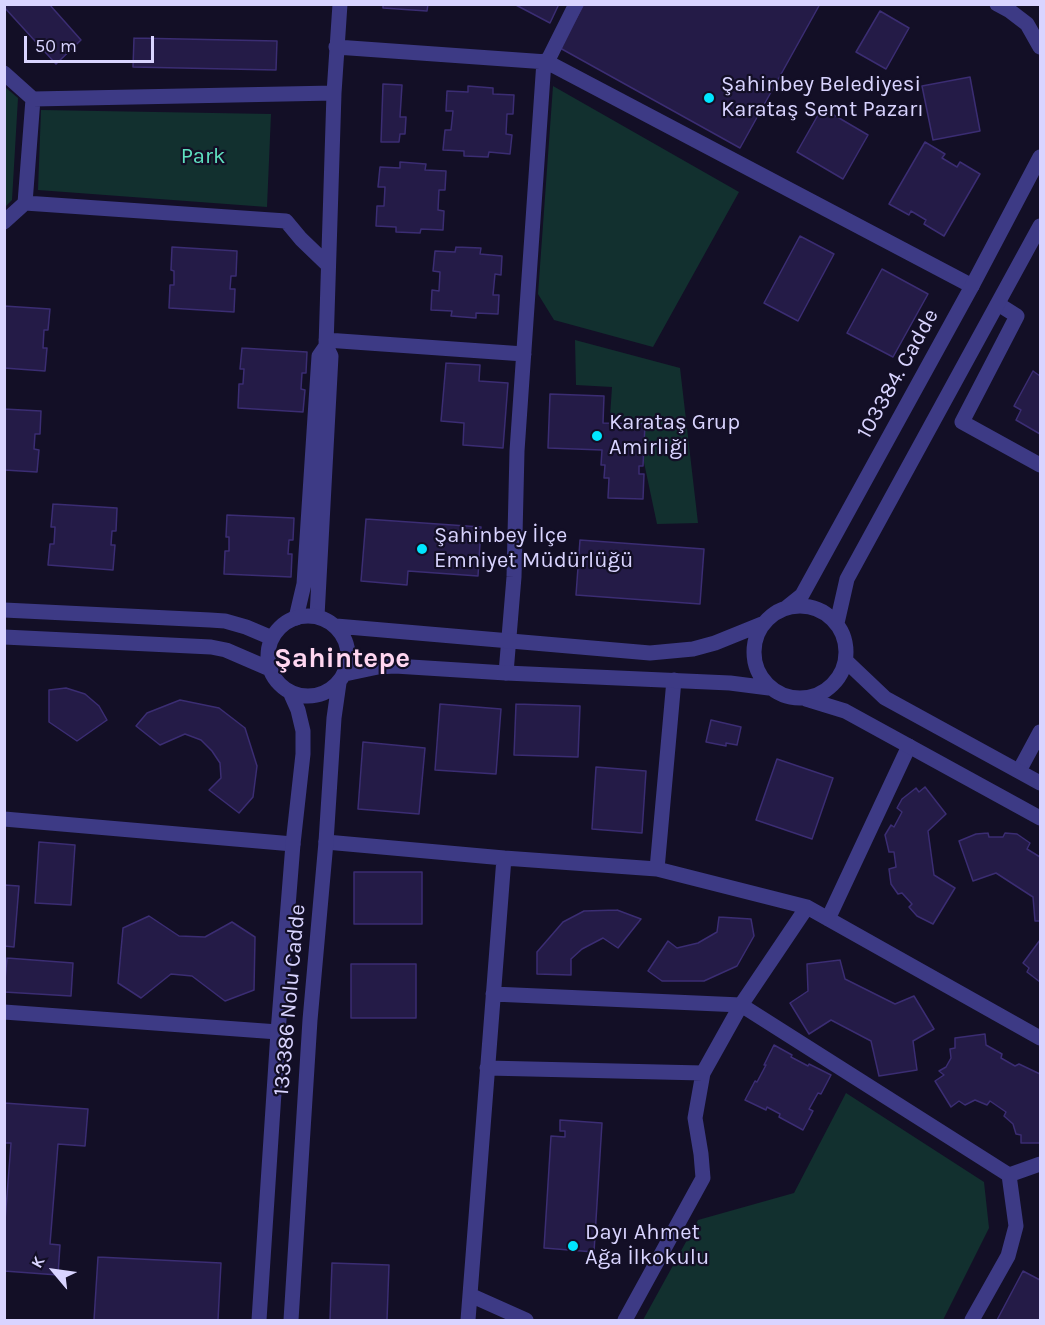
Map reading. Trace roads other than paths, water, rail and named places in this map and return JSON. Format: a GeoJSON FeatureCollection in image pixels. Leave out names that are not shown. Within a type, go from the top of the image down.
{"type":"FeatureCollection","features":[{"type":"Feature","properties":{"kind":"street"},"geometry":{"type":"LineString","coordinates":[[317,616],[331,356],[326,343],[339,4]]}},
{"type":"Feature","properties":{"kind":"street"},"geometry":{"type":"LineString","coordinates":[[506,673],[514,577],[517,451],[546,61],[576,4]]}},
{"type":"Feature","properties":{"kind":"street"},"geometry":{"type":"LineString","coordinates":[[997,4],[1027,24],[1041,48]]}},
{"type":"Feature","properties":{"kind":"street"},"geometry":{"type":"LineString","coordinates":[[336,47],[546,61],[972,286]]}},
{"type":"Feature","properties":{"kind":"street"},"geometry":{"type":"LineString","coordinates":[[4,73],[33,99],[334,93]]}},
{"type":"Feature","properties":{"kind":"street"},"geometry":{"type":"LineString","coordinates":[[4,222],[25,203],[33,99]]}},
{"type":"Feature","properties":{"kind":"street","name":"103384. Cadde"},"geometry":{"type":"LineString","coordinates":[[787,607],[802,595],[1041,157]]}},
{"type":"Feature","properties":{"kind":"street"},"geometry":{"type":"LineString","coordinates":[[25,203],[286,221],[328,265]]}},
{"type":"Feature","properties":{"kind":"street"},"geometry":{"type":"LineString","coordinates":[[837,623],[847,579],[1041,226]]}},
{"type":"Feature","properties":{"kind":"street"},"geometry":{"type":"LineString","coordinates":[[998,304],[1017,316],[962,422],[1041,465]]}},
{"type":"Feature","properties":{"kind":"street"},"geometry":{"type":"LineString","coordinates":[[326,343],[524,354]]}},
{"type":"Feature","properties":{"kind":"street"},"geometry":{"type":"LineString","coordinates":[[296,618],[304,584],[319,356],[326,343]]}},
{"type":"Feature","properties":{"kind":"street"},"geometry":{"type":"LineString","coordinates":[[769,688],[758,674],[753,657],[754,640],[762,624],[773,613],[787,607],[805,605],[823,611],[837,623],[845,641],[846,660],[838,679],[824,692],[806,699]]}},
{"type":"Feature","properties":{"kind":"street"},"geometry":{"type":"LineString","coordinates":[[4,610],[225,621],[272,638]]}},
{"type":"Feature","properties":{"kind":"street"},"geometry":{"type":"LineString","coordinates":[[306,616],[317,616],[336,626],[342,634],[347,643],[348,664],[342,678],[331,690],[311,697],[300,696],[282,687],[275,678],[268,659],[269,648],[272,638],[286,622],[306,616]]}},
{"type":"Feature","properties":{"kind":"street"},"geometry":{"type":"LineString","coordinates":[[336,626],[650,653],[672,652],[715,643],[762,624]]}},
{"type":"Feature","properties":{"kind":"street"},"geometry":{"type":"LineString","coordinates":[[4,637],[211,647],[226,650],[270,669]]}},
{"type":"Feature","properties":{"kind":"street"},"geometry":{"type":"LineString","coordinates":[[846,660],[885,698],[1041,783]]}},
{"type":"Feature","properties":{"kind":"street"},"geometry":{"type":"LineString","coordinates":[[342,678],[378,667],[395,666],[730,683],[769,688],[786,697],[806,699],[845,711],[1041,818]]}},
{"type":"Feature","properties":{"kind":"street","name":"133386 Nolu Cadde"},"geometry":{"type":"LineString","coordinates":[[291,1320],[310,1020],[326,842],[334,718],[342,678]]}},
{"type":"Feature","properties":{"kind":"street"},"geometry":{"type":"LineString","coordinates":[[657,868],[674,680]]}},
{"type":"Feature","properties":{"kind":"street","name":"133386 Nolu Cadde"},"geometry":{"type":"LineString","coordinates":[[259,1320],[278,1032],[293,844],[303,754],[303,731],[298,710],[290,692]]}},
{"type":"Feature","properties":{"kind":"street"},"geometry":{"type":"LineString","coordinates":[[1019,771],[1041,732]]}},
{"type":"Feature","properties":{"kind":"street"},"geometry":{"type":"LineString","coordinates":[[828,919],[909,746]]}},
{"type":"Feature","properties":{"kind":"street"},"geometry":{"type":"LineString","coordinates":[[4,819],[293,844]]}},
{"type":"Feature","properties":{"kind":"street"},"geometry":{"type":"LineString","coordinates":[[326,842],[504,858],[657,868],[807,907],[1041,1038]]}},
{"type":"Feature","properties":{"kind":"street"},"geometry":{"type":"LineString","coordinates":[[468,1320],[504,858]]}},
{"type":"Feature","properties":{"kind":"street"},"geometry":{"type":"LineString","coordinates":[[625,1320],[703,1178],[695,1118],[704,1073],[741,1005],[807,907]]}},
{"type":"Feature","properties":{"kind":"street"},"geometry":{"type":"LineString","coordinates":[[493,994],[741,1005],[1009,1175],[1016,1226],[1008,1256],[972,1320]]}},
{"type":"Feature","properties":{"kind":"street"},"geometry":{"type":"LineString","coordinates":[[4,1012],[278,1032]]}},
{"type":"Feature","properties":{"kind":"street"},"geometry":{"type":"LineString","coordinates":[[488,1068],[704,1073]]}},
{"type":"Feature","properties":{"kind":"street"},"geometry":{"type":"LineString","coordinates":[[1009,1175],[1041,1164]]}},
{"type":"Feature","properties":{"kind":"street"},"geometry":{"type":"LineString","coordinates":[[470,1295],[526,1320]]}},
{"type":"Feature","properties":{"kind":"place","name":"Şahinbey Belediyesi Karataş Semt Pazarı"},"geometry":{"type":"Point","coordinates":[709,98]}},
{"type":"Feature","properties":{"kind":"place","name":"Karataş Grup Amirliği"},"geometry":{"type":"Point","coordinates":[597,436]}},
{"type":"Feature","properties":{"kind":"place","name":"Şahinbey İlçe Emniyet Müdürlüğü"},"geometry":{"type":"Point","coordinates":[422,549]}},
{"type":"Feature","properties":{"kind":"place","name":"Dayı Ahmet Ağa İlkokulu"},"geometry":{"type":"Point","coordinates":[573,1246]}},
{"type":"Feature","properties":{"kind":"district","name":"Şahintepe"},"geometry":{"type":"Point","coordinates":[342,659]}},
{"type":"Feature","properties":{"kind":"park label","name":"Park"},"geometry":{"type":"Point","coordinates":[203,157]}}]}
